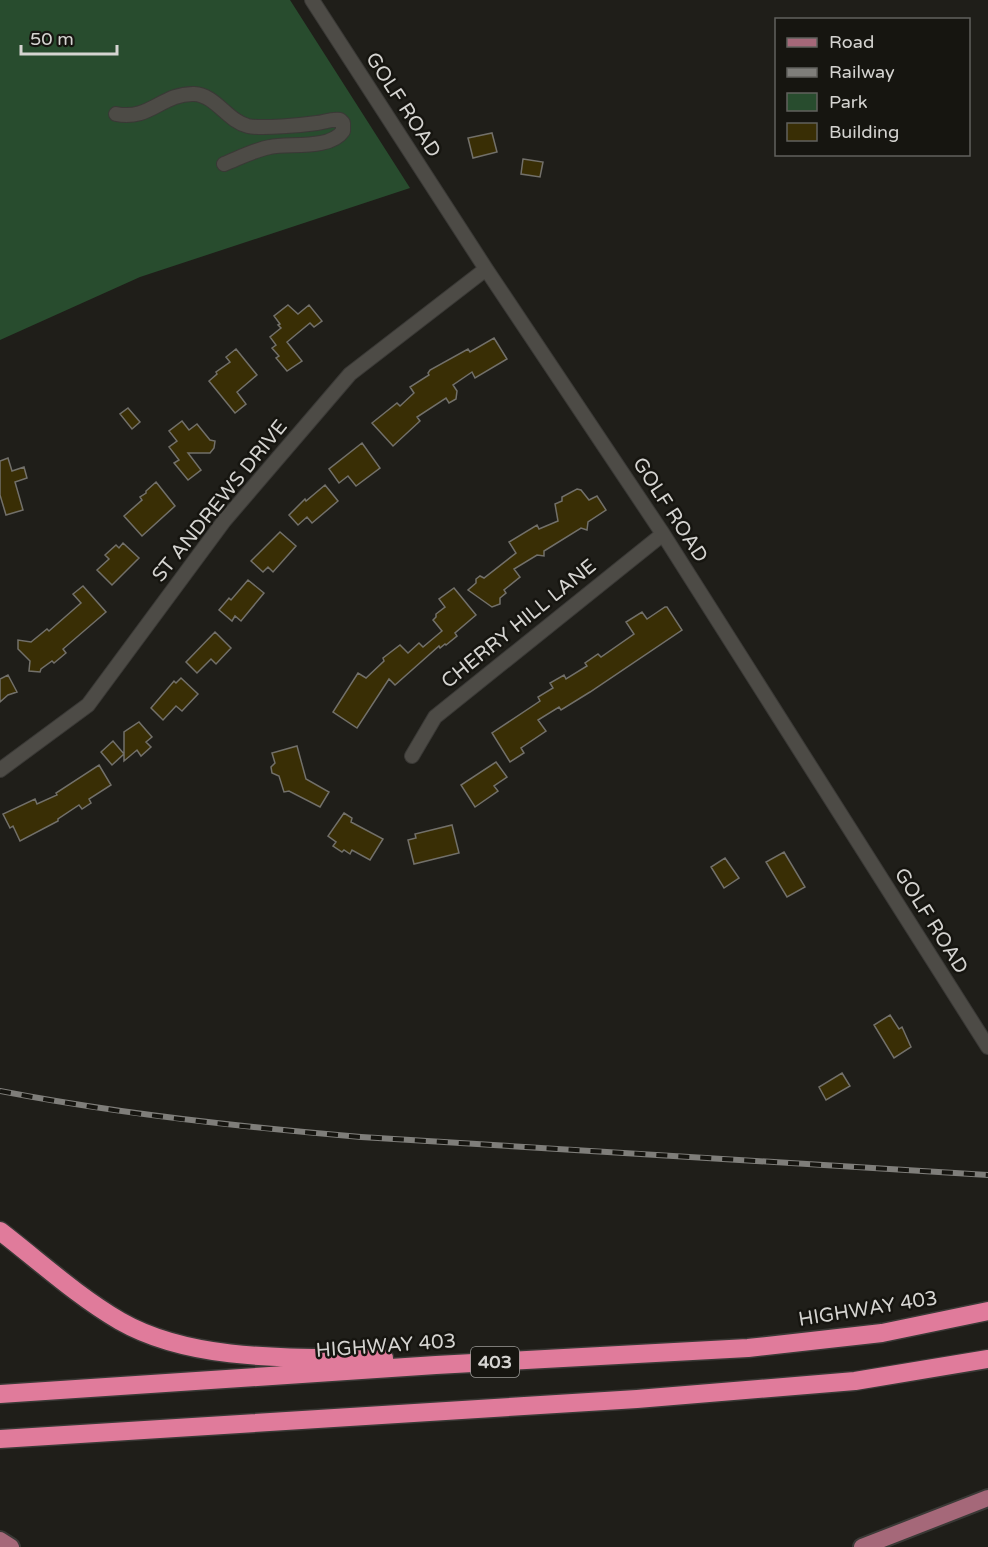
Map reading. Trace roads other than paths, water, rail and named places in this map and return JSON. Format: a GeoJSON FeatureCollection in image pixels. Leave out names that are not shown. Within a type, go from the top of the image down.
{"type":"FeatureCollection","features":[{"type":"Feature","properties":{"kind":"highway"},"geometry":{"type":"LineString","coordinates":[[0,1231],[93,1304],[122,1322],[164,1339],[195,1347],[258,1357],[405,1358],[436,1365]]}},
{"type":"Feature","properties":{"kind":"highway","name":"HIGHWAY 403"},"geometry":{"type":"LineString","coordinates":[[0,1394],[436,1365],[748,1348],[882,1333],[988,1311]]}},
{"type":"Feature","properties":{"kind":"highway"},"geometry":{"type":"LineString","coordinates":[[0,1439],[660,1397],[855,1381],[988,1359]]}},
{"type":"Feature","properties":{"kind":"main road"},"geometry":{"type":"LineString","coordinates":[[862,1547],[988,1498]]}},
{"type":"Feature","properties":{"kind":"main road"},"geometry":{"type":"LineString","coordinates":[[0,1540],[11,1547]]}},
{"type":"Feature","properties":{"kind":"street","name":"GOLF ROAD"},"geometry":{"type":"LineString","coordinates":[[312,0],[486,269],[663,534],[988,1047]]}},
{"type":"Feature","properties":{"kind":"street"},"geometry":{"type":"LineString","coordinates":[[116,114],[137,115],[174,96],[196,94],[210,100],[240,123],[248,126],[313,123],[331,119],[340,120],[343,123],[344,131],[333,138],[309,144],[270,147],[224,164]]}},
{"type":"Feature","properties":{"kind":"street","name":"ST ANDREWS DRIVE"},"geometry":{"type":"LineString","coordinates":[[0,770],[88,705],[225,521],[350,374],[486,269]]}},
{"type":"Feature","properties":{"kind":"street","name":"CHERRY HILL LANE"},"geometry":{"type":"LineString","coordinates":[[412,756],[435,717],[663,534]]}},
{"type":"Feature","properties":{"kind":"railway"},"geometry":{"type":"LineString","coordinates":[[0,1091],[180,1119],[361,1137],[988,1175]]}}]}
